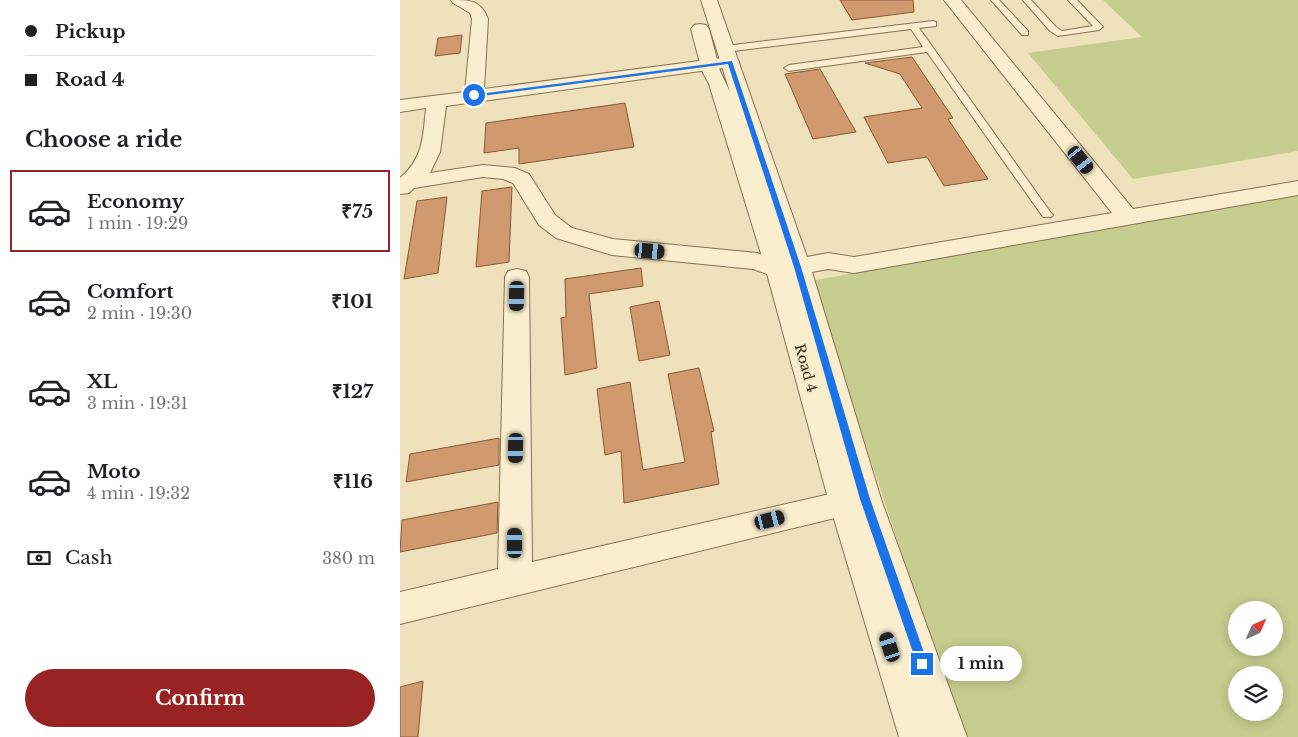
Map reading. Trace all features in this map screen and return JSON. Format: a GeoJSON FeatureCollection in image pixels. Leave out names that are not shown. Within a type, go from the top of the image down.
{"type":"FeatureCollection","features":[{"type":"Feature","properties":{"kind":"street"},"geometry":{"type":"LineString","coordinates":[[459,0],[477,10],[480,18],[474,95]]}},
{"type":"Feature","properties":{"kind":"street","name":"Road 4"},"geometry":{"type":"LineString","coordinates":[[692,0],[722,59]]}},
{"type":"Feature","properties":{"kind":"street","name":"Road 4"},"geometry":{"type":"LineString","coordinates":[[709,0],[722,59],[788,268],[855,500],[918,737]]}},
{"type":"Feature","properties":{"kind":"street"},"geometry":{"type":"LineString","coordinates":[[952,0],[1122,210]]}},
{"type":"Feature","properties":{"kind":"street"},"geometry":{"type":"LineString","coordinates":[[400,106],[722,59]]}},
{"type":"Feature","properties":{"kind":"street"},"geometry":{"type":"LineString","coordinates":[[404,186],[425,165],[429,155],[437,100]]}},
{"type":"Feature","properties":{"kind":"street"},"geometry":{"type":"LineString","coordinates":[[404,186],[483,171],[507,173],[521,179],[547,220],[564,233],[612,247],[757,261],[788,268],[828,261],[851,250],[1047,215],[1122,210],[1298,188]]}},
{"type":"Feature","properties":{"kind":"street"},"geometry":{"type":"LineString","coordinates":[[828,261],[854,265],[1298,172]]}},
{"type":"Feature","properties":{"kind":"street"},"geometry":{"type":"LineString","coordinates":[[514,581],[517,277]]}},
{"type":"Feature","properties":{"kind":"street"},"geometry":{"type":"LineString","coordinates":[[400,608],[855,500]]}},
{"type":"Feature","properties":{"kind":"street","name":"Road 4"},"geometry":{"type":"LineString","coordinates":[[855,500],[948,737]]}},
{"type":"Feature","properties":{"kind":"lane"},"geometry":{"type":"LineString","coordinates":[[995,0],[1025,33]]}},
{"type":"Feature","properties":{"kind":"lane"},"geometry":{"type":"LineString","coordinates":[[1027,0],[1054,30],[1062,34],[1099,27],[1072,0]]}},
{"type":"Feature","properties":{"kind":"lane"},"geometry":{"type":"LineString","coordinates":[[722,59],[933,24]]}},
{"type":"Feature","properties":{"kind":"lane"},"geometry":{"type":"LineString","coordinates":[[913,26],[1047,215]]}},
{"type":"Feature","properties":{"kind":"lane"},"geometry":{"type":"LineString","coordinates":[[789,68],[929,49]]}},
{"type":"Feature","properties":{"kind":"green space"},"geometry":{"type":"Polygon","coordinates":[[[1103,0],[1298,0],[1298,151],[1133,179],[1028,53],[1142,37],[1103,0]]]}},
{"type":"Feature","properties":{"kind":"green space"},"geometry":{"type":"Polygon","coordinates":[[[1298,191],[1298,737],[963,737],[811,281],[1298,191]]]}},
{"type":"Feature","properties":{"kind":"building"},"geometry":{"type":"Polygon","coordinates":[[[840,0],[913,0],[914,12],[852,20],[840,0]]]}},
{"type":"Feature","properties":{"kind":"building"},"geometry":{"type":"Polygon","coordinates":[[[462,35],[460,53],[435,56],[438,38],[462,35]]]}},
{"type":"Feature","properties":{"kind":"building"},"geometry":{"type":"Polygon","coordinates":[[[912,57],[953,118],[948,119],[988,179],[944,186],[927,157],[888,163],[864,117],[922,108],[900,74],[865,63],[912,57]]]}},
{"type":"Feature","properties":{"kind":"building"},"geometry":{"type":"Polygon","coordinates":[[[820,69],[856,132],[813,139],[785,74],[820,69]]]}},
{"type":"Feature","properties":{"kind":"building"},"geometry":{"type":"Polygon","coordinates":[[[625,103],[634,147],[519,164],[519,148],[484,153],[486,123],[625,103]]]}},
{"type":"Feature","properties":{"kind":"building"},"geometry":{"type":"Polygon","coordinates":[[[512,187],[509,262],[476,267],[482,191],[512,187]]]}},
{"type":"Feature","properties":{"kind":"building"},"geometry":{"type":"Polygon","coordinates":[[[447,197],[438,273],[404,279],[417,201],[447,197]]]}},
{"type":"Feature","properties":{"kind":"building"},"geometry":{"type":"Polygon","coordinates":[[[641,268],[643,286],[589,294],[597,368],[565,375],[561,318],[566,317],[565,279],[641,268]]]}},
{"type":"Feature","properties":{"kind":"building"},"geometry":{"type":"Polygon","coordinates":[[[659,301],[670,355],[639,361],[630,307],[659,301]]]}},
{"type":"Feature","properties":{"kind":"building"},"geometry":{"type":"Polygon","coordinates":[[[699,368],[714,431],[711,432],[719,484],[624,503],[621,451],[605,455],[597,389],[630,382],[643,470],[685,462],[668,374],[699,368]]]}},
{"type":"Feature","properties":{"kind":"building"},"geometry":{"type":"Polygon","coordinates":[[[499,438],[499,465],[406,482],[410,454],[499,438]]]}},
{"type":"Feature","properties":{"kind":"building"},"geometry":{"type":"Polygon","coordinates":[[[498,502],[497,533],[400,552],[402,520],[498,502]]]}},
{"type":"Feature","properties":{"kind":"building"},"geometry":{"type":"Polygon","coordinates":[[[423,681],[418,737],[400,737],[400,687],[423,681]]]}},
{"type":"Feature","properties":{"kind":"route"},"geometry":{"type":"LineString","coordinates":[[474,95],[730,62],[798,267],[865,499],[922,664]]}}]}
